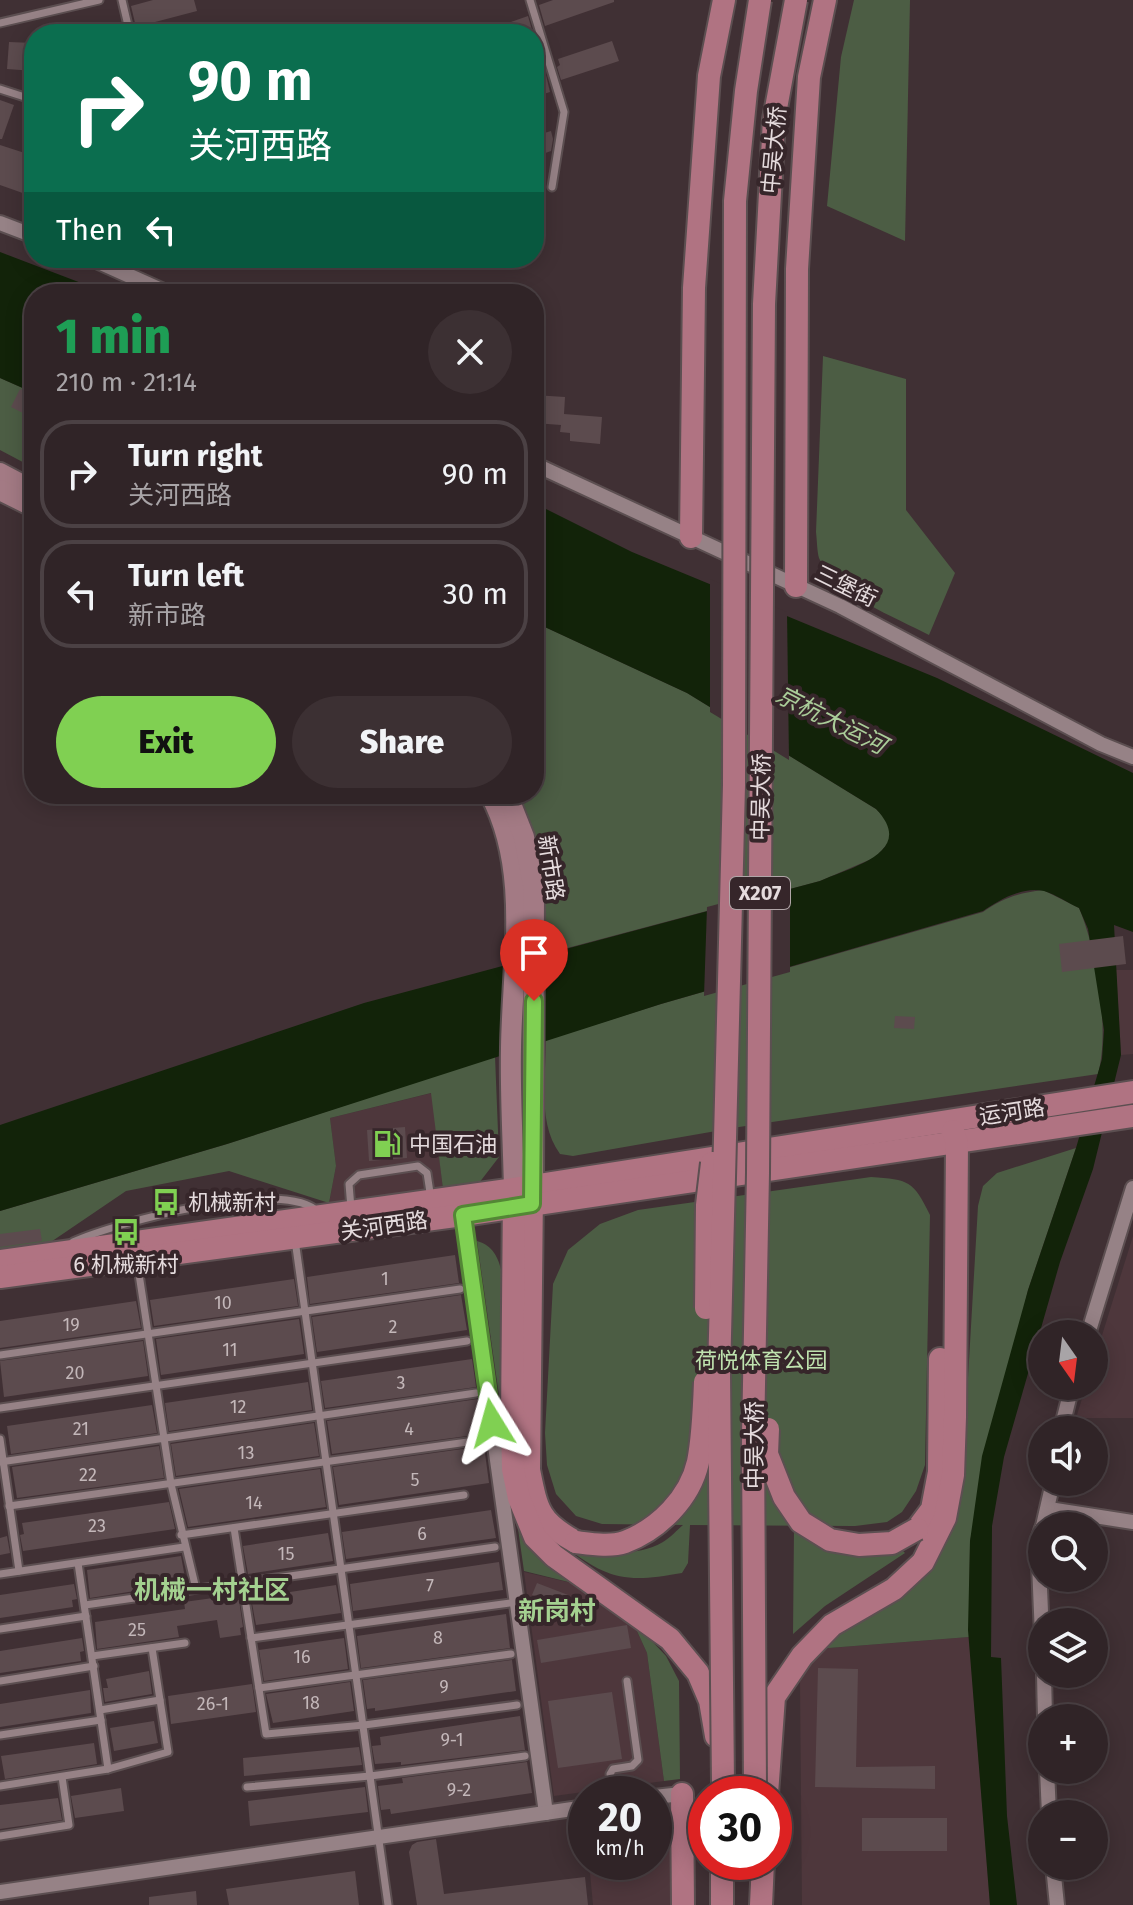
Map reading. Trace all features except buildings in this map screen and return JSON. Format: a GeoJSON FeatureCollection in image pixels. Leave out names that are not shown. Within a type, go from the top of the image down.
{"type":"FeatureCollection","features":[{"type":"Feature","properties":{"kind":"main road"},"geometry":{"type":"LineString","coordinates":[[691,537],[694,288],[709,76],[724,0]]}},
{"type":"Feature","properties":{"kind":"main road","name":"中吴大桥"},"geometry":{"type":"LineString","coordinates":[[723,1776],[719,1374],[734,769],[735,201],[746,91],[760,0]]}},
{"type":"Feature","properties":{"kind":"main road","name":"中吴大桥"},"geometry":{"type":"LineString","coordinates":[[761,1776],[753,1437],[764,304],[774,119],[796,0]]}},
{"type":"Feature","properties":{"kind":"main road"},"geometry":{"type":"LineString","coordinates":[[796,586],[797,269],[809,77],[825,0]]}},
{"type":"Feature","properties":{"kind":"main road"},"geometry":{"type":"LineString","coordinates":[[523,1196],[529,1470],[535,1501],[551,1528],[576,1542],[600,1545],[624,1542],[655,1526],[682,1499],[697,1465],[704,1407],[707,1205],[729,1035]]}},
{"type":"Feature","properties":{"kind":"main road"},"geometry":{"type":"LineString","coordinates":[[759,1037],[768,1128],[770,1322],[767,1454],[784,1497],[801,1522],[830,1540],[859,1545],[892,1543],[917,1529],[932,1509],[939,1472],[950,1137]]}},
{"type":"Feature","properties":{"kind":"main road","name":"运河路"},"geometry":{"type":"LineString","coordinates":[[950,1137],[1075,1102],[1125,1093]]}},
{"type":"Feature","properties":{"kind":"main road","name":"运河路"},"geometry":{"type":"LineString","coordinates":[[950,1137],[1125,1117]]}},
{"type":"Feature","properties":{"kind":"main road"},"geometry":{"type":"LineString","coordinates":[[763,1776],[774,1697],[802,1656],[832,1625],[894,1589],[923,1562],[945,1518],[953,1475],[954,1431],[950,1137]]}},
{"type":"Feature","properties":{"kind":"main road","name":"关河西路"},"geometry":{"type":"LineString","coordinates":[[0,1261],[320,1215],[432,1201],[523,1196],[950,1137]]}},
{"type":"Feature","properties":{"kind":"main road"},"geometry":{"type":"LineString","coordinates":[[523,1196],[513,1469],[519,1498],[535,1537],[554,1556],[670,1639],[698,1673],[710,1701],[721,1776]]}},
{"type":"Feature","properties":{"kind":"main road","name":"关河西路"},"geometry":{"type":"LineString","coordinates":[[0,1277],[463,1215],[523,1196]]}},
{"type":"Feature","properties":{"kind":"main road"},"geometry":{"type":"LineString","coordinates":[[682,1794],[683,1905]]}},
{"type":"Feature","properties":{"kind":"main road"},"geometry":{"type":"LineString","coordinates":[[722,1880],[722,1905]]}},
{"type":"Feature","properties":{"kind":"main road"},"geometry":{"type":"LineString","coordinates":[[758,1880],[760,1905]]}},
{"type":"Feature","properties":{"kind":"main road"},"geometry":{"type":"LineString","coordinates":[[760,1905],[762,1880]]}},
{"type":"Feature","properties":{"kind":"street"},"geometry":{"type":"LineString","coordinates":[[0,223],[24,232]]}},
{"type":"Feature","properties":{"kind":"street"},"geometry":{"type":"LineString","coordinates":[[112,268],[148,284]]}},
{"type":"Feature","properties":{"kind":"street","name":"三堡街"},"geometry":{"type":"LineString","coordinates":[[544,469],[840,606],[1101,744],[1133,757]]}},
{"type":"Feature","properties":{"kind":"street"},"geometry":{"type":"LineString","coordinates":[[0,473],[24,486]]}},
{"type":"Feature","properties":{"kind":"street"},"geometry":{"type":"LineString","coordinates":[[0,490],[24,502]]}},
{"type":"Feature","properties":{"kind":"street","name":"新市路"},"geometry":{"type":"LineString","coordinates":[[494,804],[511,848],[525,954]]}},
{"type":"Feature","properties":{"kind":"street","name":"新市路"},"geometry":{"type":"LineString","coordinates":[[511,804],[524,837],[534,890],[525,954]]}},
{"type":"Feature","properties":{"kind":"street"},"geometry":{"type":"LineString","coordinates":[[523,1196],[532,1050],[525,954]]}},
{"type":"Feature","properties":{"kind":"street"},"geometry":{"type":"LineString","coordinates":[[523,1196],[511,1052],[525,954]]}},
{"type":"Feature","properties":{"kind":"street"},"geometry":{"type":"LineString","coordinates":[[1092,1320],[1133,1188]]}},
{"type":"Feature","properties":{"kind":"street"},"geometry":{"type":"LineString","coordinates":[[463,1215],[546,1813]]}},
{"type":"Feature","properties":{"kind":"street"},"geometry":{"type":"LineString","coordinates":[[1048,1512],[1051,1496]]}},
{"type":"Feature","properties":{"kind":"street"},"geometry":{"type":"LineString","coordinates":[[1049,1509],[1133,1522]]}},
{"type":"Feature","properties":{"kind":"street"},"geometry":{"type":"LineString","coordinates":[[672,1795],[682,1794]]}},
{"type":"Feature","properties":{"kind":"street"},"geometry":{"type":"LineString","coordinates":[[0,1892],[568,1810]]}},
{"type":"Feature","properties":{"kind":"street"},"geometry":{"type":"LineString","coordinates":[[1054,1880],[1057,1905]]}},
{"type":"Feature","properties":{"kind":"lane"},"geometry":{"type":"LineString","coordinates":[[0,23],[99,0]]}},
{"type":"Feature","properties":{"kind":"lane"},"geometry":{"type":"LineString","coordinates":[[122,0],[128,24]]}},
{"type":"Feature","properties":{"kind":"lane"},"geometry":{"type":"LineString","coordinates":[[530,0],[537,24]]}},
{"type":"Feature","properties":{"kind":"lane"},"geometry":{"type":"LineString","coordinates":[[544,46],[564,112],[552,187]]}},
{"type":"Feature","properties":{"kind":"lane"},"geometry":{"type":"LineString","coordinates":[[0,89],[24,97]]}},
{"type":"Feature","properties":{"kind":"lane"},"geometry":{"type":"LineString","coordinates":[[351,1211],[349,1184],[359,1175],[418,1166],[427,1173],[432,1201]]}},
{"type":"Feature","properties":{"kind":"lane"},"geometry":{"type":"LineString","coordinates":[[294,1238],[343,1568],[388,1905]]}},
{"type":"Feature","properties":{"kind":"lane"},"geometry":{"type":"LineString","coordinates":[[137,1258],[171,1484],[196,1589]]}},
{"type":"Feature","properties":{"kind":"lane"},"geometry":{"type":"LineString","coordinates":[[0,1355],[460,1289]]}},
{"type":"Feature","properties":{"kind":"lane"},"geometry":{"type":"LineString","coordinates":[[0,1408],[467,1341]]}},
{"type":"Feature","properties":{"kind":"lane"},"geometry":{"type":"LineString","coordinates":[[2,1462],[476,1393]]}},
{"type":"Feature","properties":{"kind":"lane"},"geometry":{"type":"LineString","coordinates":[[0,1439],[19,1571]]}},
{"type":"Feature","properties":{"kind":"lane"},"geometry":{"type":"LineString","coordinates":[[9,1506],[482,1440]]}},
{"type":"Feature","properties":{"kind":"lane"},"geometry":{"type":"LineString","coordinates":[[181,1535],[464,1495]]}},
{"type":"Feature","properties":{"kind":"lane"},"geometry":{"type":"LineString","coordinates":[[0,1521],[12,1519]]}},
{"type":"Feature","properties":{"kind":"lane"},"geometry":{"type":"LineString","coordinates":[[234,1528],[266,1734],[517,1705]]}},
{"type":"Feature","properties":{"kind":"lane"},"geometry":{"type":"LineString","coordinates":[[0,1574],[184,1547]]}},
{"type":"Feature","properties":{"kind":"lane"},"geometry":{"type":"LineString","coordinates":[[85,1605],[495,1547]]}},
{"type":"Feature","properties":{"kind":"lane"},"geometry":{"type":"LineString","coordinates":[[78,1563],[108,1769]]}},
{"type":"Feature","properties":{"kind":"lane"},"geometry":{"type":"LineString","coordinates":[[251,1638],[517,1602],[533,1602],[583,1621]]}},
{"type":"Feature","properties":{"kind":"lane"},"geometry":{"type":"LineString","coordinates":[[0,1629],[86,1616]]}},
{"type":"Feature","properties":{"kind":"lane"},"geometry":{"type":"LineString","coordinates":[[92,1656],[185,1643]]}},
{"type":"Feature","properties":{"kind":"lane"},"geometry":{"type":"LineString","coordinates":[[0,1786],[108,1769],[168,1752],[152,1648]]}},
{"type":"Feature","properties":{"kind":"lane"},"geometry":{"type":"LineString","coordinates":[[259,1688],[511,1654]]}},
{"type":"Feature","properties":{"kind":"lane"},"geometry":{"type":"LineString","coordinates":[[0,1681],[94,1666]]}},
{"type":"Feature","properties":{"kind":"lane"},"geometry":{"type":"LineString","coordinates":[[610,1776],[613,1769],[632,1766],[638,1760],[627,1681]]}},
{"type":"Feature","properties":{"kind":"lane"},"geometry":{"type":"LineString","coordinates":[[100,1710],[160,1700]]}},
{"type":"Feature","properties":{"kind":"lane"},"geometry":{"type":"LineString","coordinates":[[0,1735],[101,1720]]}},
{"type":"Feature","properties":{"kind":"lane"},"geometry":{"type":"LineString","coordinates":[[247,1787],[370,1776],[525,1756]]}},
{"type":"Feature","properties":{"kind":"lane"},"geometry":{"type":"LineString","coordinates":[[0,1836],[69,1825],[62,1777]]}},
{"type":"Feature","properties":{"kind":"shaded area"},"geometry":{"type":"Polygon","coordinates":[[[1116,970],[1133,970],[1133,1054],[1121,1055],[1116,970]]]}},
{"type":"Feature","properties":{"kind":"shaded area"},"geometry":{"type":"Polygon","coordinates":[[[432,1093],[443,1189],[329,1203],[336,1166],[330,1118],[432,1093]]]}},
{"type":"Feature","properties":{"kind":"shaded area"},"geometry":{"type":"Polygon","coordinates":[[[1133,1236],[1133,1418],[1077,1416],[1082,1400],[1108,1400],[1107,1320],[1133,1236]]]}},
{"type":"Feature","properties":{"kind":"shaded area"},"geometry":{"type":"Polygon","coordinates":[[[524,1572],[589,1587],[632,1620],[647,1653],[663,1776],[568,1776],[568,1794],[554,1796],[524,1572]]]}},
{"type":"Feature","properties":{"kind":"shaded area"},"geometry":{"type":"Polygon","coordinates":[[[969,1637],[990,1905],[802,1905],[800,1677],[816,1649],[969,1637]]]}},
{"type":"Feature","properties":{"kind":"shaded area"},"geometry":{"type":"Polygon","coordinates":[[[673,1816],[673,1905],[593,1905],[591,1880],[672,1880],[673,1816]]]}},
{"type":"Feature","properties":{"kind":"green space"},"geometry":{"type":"Polygon","coordinates":[[[854,0],[910,0],[905,241],[827,206],[841,57],[854,0]]]}},
{"type":"Feature","properties":{"kind":"green space"},"geometry":{"type":"Polygon","coordinates":[[[823,356],[906,379],[906,510],[955,573],[929,635],[852,594],[826,571],[819,558],[816,532],[823,356]]]}},
{"type":"Feature","properties":{"kind":"green space"},"geometry":{"type":"Polygon","coordinates":[[[0,378],[24,389],[24,463],[0,450],[0,378]]]}},
{"type":"Feature","properties":{"kind":"green space"},"geometry":{"type":"Polygon","coordinates":[[[544,627],[687,693],[876,809],[886,819],[891,833],[889,842],[876,857],[820,881],[541,955],[516,804],[544,804],[544,627]]]}},
{"type":"Feature","properties":{"kind":"green space"},"geometry":{"type":"Polygon","coordinates":[[[1043,890],[1079,908],[1085,925],[1100,991],[1103,1036],[1098,1074],[739,1127],[573,1156],[560,1154],[553,1141],[545,1114],[546,1040],[983,912],[1011,897],[1043,890]]]}},
{"type":"Feature","properties":{"kind":"green space"},"geometry":{"type":"Polygon","coordinates":[[[495,1056],[499,1157],[479,1183],[443,1189],[431,1093],[330,1118],[336,1166],[329,1203],[229,1171],[126,1191],[42,1248],[0,1253],[0,1211],[227,1144],[495,1056]]]}},
{"type":"Feature","properties":{"kind":"green space"},"geometry":{"type":"Polygon","coordinates":[[[1076,1148],[1028,1290],[970,1541],[969,1637],[816,1649],[930,1570],[950,1534],[962,1481],[978,1206],[983,1186],[997,1173],[1076,1148]]]}},
{"type":"Feature","properties":{"kind":"green space","name":"荷悦体育公园"},"geometry":{"type":"Polygon","coordinates":[[[871,1177],[908,1184],[919,1195],[930,1215],[925,1465],[916,1491],[902,1512],[887,1522],[855,1526],[690,1525],[688,1563],[682,1573],[646,1578],[606,1572],[563,1545],[601,1552],[640,1551],[663,1542],[683,1525],[602,1524],[576,1516],[556,1494],[547,1465],[545,1433],[553,1284],[568,1250],[600,1224],[638,1210],[871,1177]]]}},
{"type":"Feature","properties":{"kind":"green space"},"geometry":{"type":"Polygon","coordinates":[[[477,1241],[492,1250],[503,1277],[516,1503],[589,1587],[524,1571],[477,1241]]]}},
{"type":"Feature","properties":{"kind":"green space"},"geometry":{"type":"Polygon","coordinates":[[[794,1529],[821,1546],[844,1554],[869,1554],[900,1548],[905,1553],[825,1606],[793,1634],[794,1529]]]}},
{"type":"Feature","properties":{"kind":"green space"},"geometry":{"type":"Polygon","coordinates":[[[632,1620],[666,1656],[679,1681],[680,1779],[672,1780],[672,1776],[663,1776],[647,1653],[632,1620]]]}},
{"type":"Feature","properties":{"kind":"water"},"geometry":{"type":"Polygon","coordinates":[[[0,252],[24,261],[24,268],[42,268],[84,284],[24,284],[24,389],[0,378],[0,252]]]}},
{"type":"Feature","properties":{"kind":"water","name":"京杭大运河"},"geometry":{"type":"Polygon","coordinates":[[[544,508],[632,552],[937,678],[1133,773],[1133,932],[1114,925],[1121,1055],[1093,1169],[1043,1320],[1028,1320],[1028,1373],[1004,1457],[992,1526],[991,1657],[1001,1658],[1007,1816],[1017,1905],[990,1905],[968,1630],[970,1541],[982,1456],[1028,1290],[1102,1059],[1104,1030],[1088,929],[1079,908],[1044,891],[1020,892],[983,911],[661,1004],[227,1144],[0,1211],[0,1125],[364,1003],[820,881],[863,863],[885,847],[889,836],[887,824],[876,809],[687,693],[544,627],[544,508]]]}},
{"type":"Feature","properties":{"kind":"pier"},"geometry":{"type":"Polygon","coordinates":[[[710,579],[787,612],[789,760],[710,712],[710,579]]]}},
{"type":"Feature","properties":{"kind":"pier"},"geometry":{"type":"Polygon","coordinates":[[[790,885],[790,972],[704,996],[707,907],[790,885]]]}},
{"type":"Feature","properties":{"kind":"place","name":"中国石油"},"geometry":{"type":"Point","coordinates":[387,1144]}},
{"type":"Feature","properties":{"kind":"place","name":"机械新村"},"geometry":{"type":"Point","coordinates":[166,1202]}},
{"type":"Feature","properties":{"kind":"place","name":"6 机械新村"},"geometry":{"type":"Point","coordinates":[126,1232]}},
{"type":"Feature","properties":{"kind":"district","name":"机械一村社区"},"geometry":{"type":"Point","coordinates":[212,1590]}},
{"type":"Feature","properties":{"kind":"district","name":"新岗村"},"geometry":{"type":"Point","coordinates":[557,1611]}},
{"type":"Feature","properties":{"kind":"route"},"geometry":{"type":"LineString","coordinates":[[492,1423],[463,1215],[532,1204],[534,1001]]}}]}
